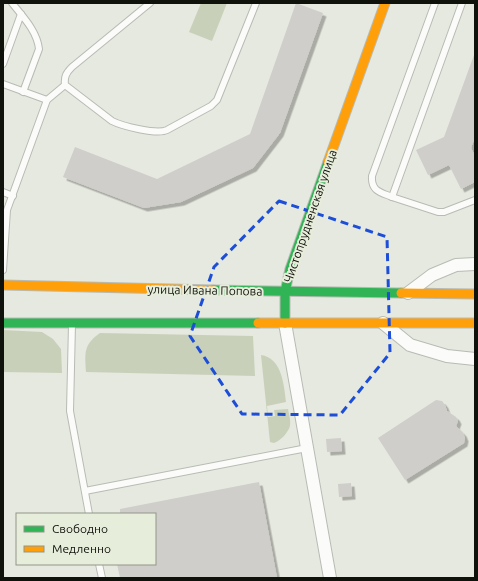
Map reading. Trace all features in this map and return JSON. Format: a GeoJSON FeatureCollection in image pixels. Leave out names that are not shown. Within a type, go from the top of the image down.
{"type":"FeatureCollection","features":[{"type":"Feature","properties":{"kind":"main road","name":"Чистопрудненская улица"},"geometry":{"type":"LineString","coordinates":[[285,323],[285,292],[290,268],[385,3]]}},
{"type":"Feature","properties":{"kind":"main road","name":"улица Ивана Попова"},"geometry":{"type":"LineString","coordinates":[[3,285],[285,292],[475,294]]}},
{"type":"Feature","properties":{"kind":"main road"},"geometry":{"type":"LineString","coordinates":[[3,323],[475,323]]}},
{"type":"Feature","properties":{"kind":"street"},"geometry":{"type":"LineString","coordinates":[[408,294],[432,275],[456,265],[475,264]]}},
{"type":"Feature","properties":{"kind":"street","name":"Чистопрудненская улица"},"geometry":{"type":"LineString","coordinates":[[285,323],[330,578]]}},
{"type":"Feature","properties":{"kind":"street"},"geometry":{"type":"LineString","coordinates":[[383,323],[410,345],[447,356],[475,359]]}},
{"type":"Feature","properties":{"kind":"lane"},"geometry":{"type":"LineString","coordinates":[[12,3],[35,33],[39,49],[23,92]]}},
{"type":"Feature","properties":{"kind":"lane"},"geometry":{"type":"LineString","coordinates":[[65,85],[65,76],[67,71],[150,3]]}},
{"type":"Feature","properties":{"kind":"lane"},"geometry":{"type":"LineString","coordinates":[[65,85],[112,121],[120,124],[163,132],[211,106],[217,100],[256,3]]}},
{"type":"Feature","properties":{"kind":"lane"},"geometry":{"type":"LineString","coordinates":[[435,3],[372,176],[372,182],[374,188],[380,192],[438,212],[444,212],[475,200]]}},
{"type":"Feature","properties":{"kind":"lane"},"geometry":{"type":"LineString","coordinates":[[392,196],[462,3]]}},
{"type":"Feature","properties":{"kind":"lane"},"geometry":{"type":"LineString","coordinates":[[3,64],[21,14]]}},
{"type":"Feature","properties":{"kind":"lane"},"geometry":{"type":"LineString","coordinates":[[3,84],[47,100]]}},
{"type":"Feature","properties":{"kind":"lane"},"geometry":{"type":"LineString","coordinates":[[3,270],[7,210],[47,100],[65,85]]}},
{"type":"Feature","properties":{"kind":"lane"},"geometry":{"type":"LineString","coordinates":[[3,192],[12,196]]}},
{"type":"Feature","properties":{"kind":"lane"},"geometry":{"type":"LineString","coordinates":[[72,324],[70,411],[89,513]]}},
{"type":"Feature","properties":{"kind":"lane"},"geometry":{"type":"LineString","coordinates":[[85,491],[308,448]]}},
{"type":"Feature","properties":{"kind":"lane"},"geometry":{"type":"LineString","coordinates":[[99,565],[102,578]]}},
{"type":"Feature","properties":{"kind":"highlighted area"},"geometry":{"type":"Polygon","coordinates":[[[279,201],[387,237],[390,353],[340,415],[242,414],[190,336],[214,267],[279,201]]]}},
{"type":"Feature","properties":{"kind":"green space"},"geometry":{"type":"Polygon","coordinates":[[[201,3],[227,3],[212,41],[189,32],[201,3]]]}},
{"type":"Feature","properties":{"kind":"green space"},"geometry":{"type":"Polygon","coordinates":[[[3,330],[42,332],[53,339],[61,349],[62,373],[3,372],[3,330]]]}},
{"type":"Feature","properties":{"kind":"green space"},"geometry":{"type":"Polygon","coordinates":[[[100,333],[253,336],[255,376],[86,372],[86,350],[90,341],[100,333]]]}},
{"type":"Feature","properties":{"kind":"green space"},"geometry":{"type":"Polygon","coordinates":[[[261,355],[268,357],[278,367],[283,380],[286,402],[267,406],[268,417],[275,416],[274,410],[288,409],[290,418],[290,426],[288,431],[281,439],[274,443],[270,442],[261,355]]]}},
{"type":"Feature","properties":{"kind":"building"},"geometry":{"type":"Polygon","coordinates":[[[296,3],[323,13],[280,133],[253,168],[181,202],[144,208],[63,177],[75,147],[157,179],[250,134],[296,3]]]}},
{"type":"Feature","properties":{"kind":"building"},"geometry":{"type":"Polygon","coordinates":[[[474,55],[475,137],[471,148],[475,156],[475,182],[461,189],[449,165],[428,175],[416,150],[444,137],[474,55]]]}},
{"type":"Feature","properties":{"kind":"building"},"geometry":{"type":"Polygon","coordinates":[[[436,400],[442,401],[447,411],[456,417],[458,421],[456,426],[463,433],[465,438],[464,443],[405,480],[378,438],[436,400]]]}},
{"type":"Feature","properties":{"kind":"building"},"geometry":{"type":"Polygon","coordinates":[[[341,438],[342,451],[327,452],[326,439],[341,438]]]}},
{"type":"Feature","properties":{"kind":"building"},"geometry":{"type":"Polygon","coordinates":[[[259,482],[277,578],[120,578],[117,565],[156,565],[156,513],[120,513],[120,509],[259,482]]]}},
{"type":"Feature","properties":{"kind":"building"},"geometry":{"type":"Polygon","coordinates":[[[351,483],[352,496],[339,497],[338,484],[351,483]]]}},
{"type":"Feature","properties":{"kind":"traffic: fast"},"geometry":{"type":"LineString","coordinates":[[285,323],[285,292],[290,269],[328,162]]}},
{"type":"Feature","properties":{"kind":"traffic: fast"},"geometry":{"type":"LineString","coordinates":[[213,290],[401,293]]}},
{"type":"Feature","properties":{"kind":"traffic: fast"},"geometry":{"type":"LineString","coordinates":[[3,323],[258,323]]}},
{"type":"Feature","properties":{"kind":"traffic: slow"},"geometry":{"type":"LineString","coordinates":[[328,162],[385,3]]}},
{"type":"Feature","properties":{"kind":"traffic: slow"},"geometry":{"type":"LineString","coordinates":[[3,285],[213,290]]}},
{"type":"Feature","properties":{"kind":"traffic: slow"},"geometry":{"type":"LineString","coordinates":[[401,293],[475,294]]}},
{"type":"Feature","properties":{"kind":"traffic: slow"},"geometry":{"type":"LineString","coordinates":[[258,323],[475,323]]}}]}
